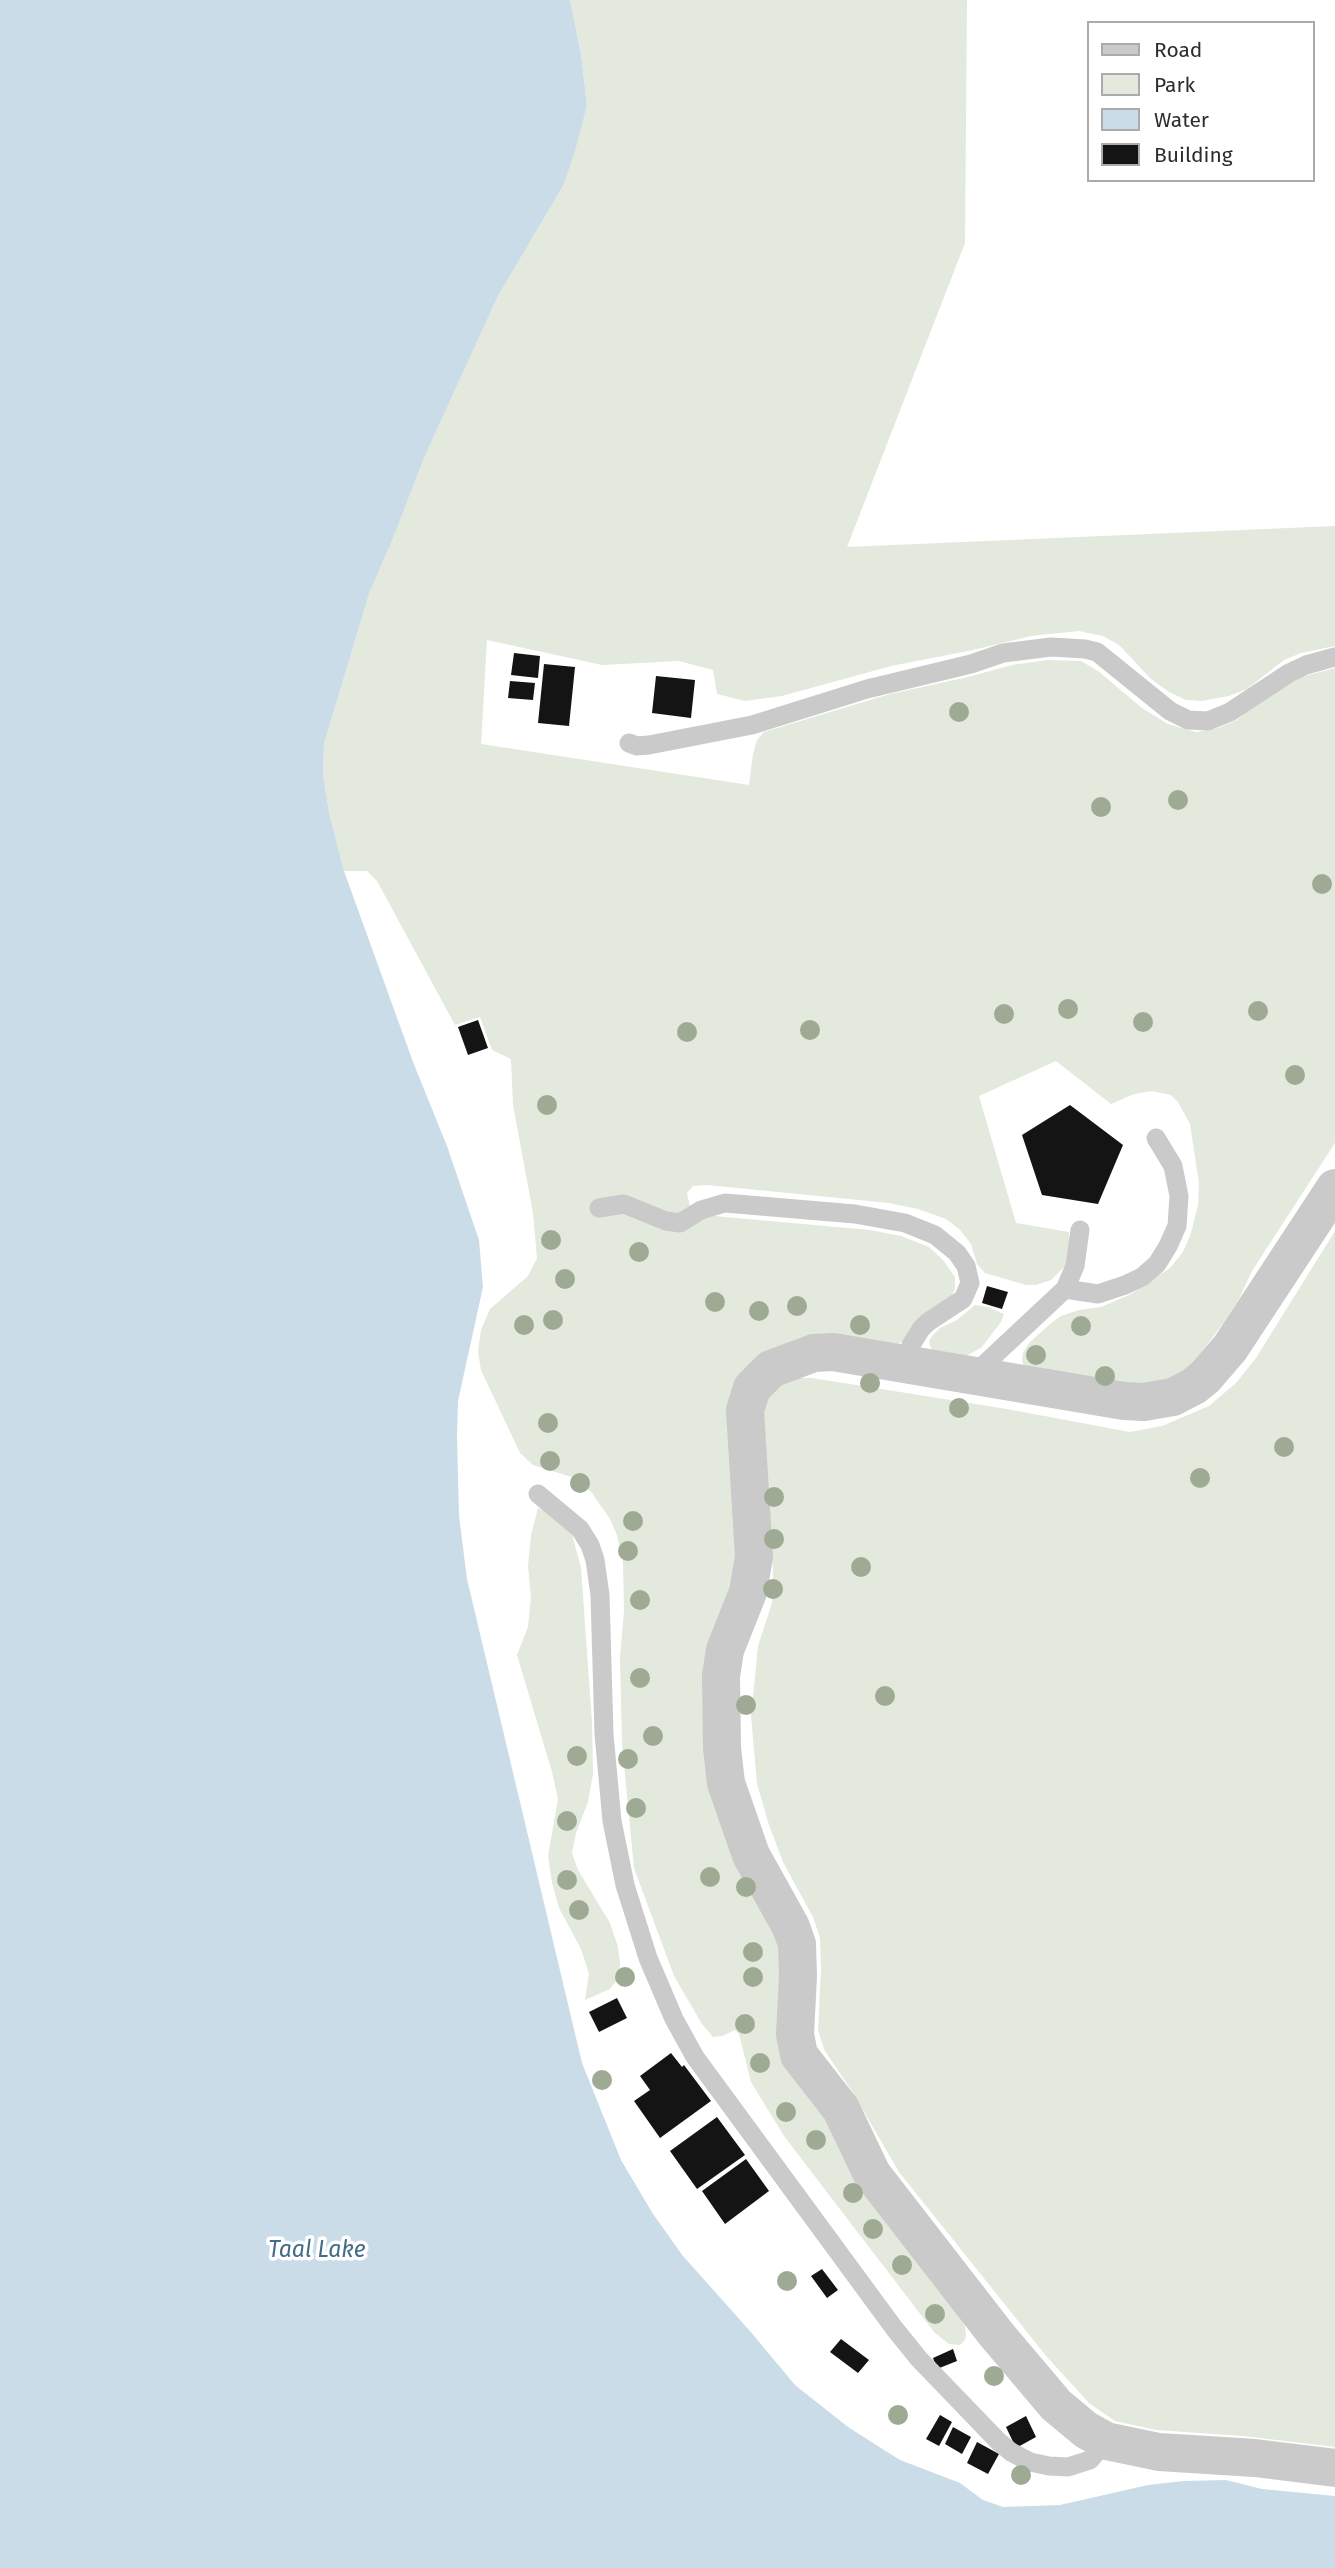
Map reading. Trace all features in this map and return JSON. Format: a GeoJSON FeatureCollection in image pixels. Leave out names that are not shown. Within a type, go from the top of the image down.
{"type":"FeatureCollection","features":[{"type":"Feature","properties":{"kind":"street"},"geometry":{"type":"LineString","coordinates":[[1335,1188],[1230,1348],[1205,1377],[1185,1392],[1159,1401],[1124,1401],[833,1352],[814,1353],[771,1369],[760,1378],[747,1399],[745,1429],[754,1557],[748,1592],[722,1661],[723,1769],[751,1855],[791,1927],[797,1944],[795,2034],[799,2055],[841,2109],[872,2174],[996,2334],[1056,2405],[1086,2430],[1106,2441],[1159,2452],[1255,2458],[1335,2468]]}},
{"type":"Feature","properties":{"kind":"lane"},"geometry":{"type":"LineString","coordinates":[[629,743],[637,746],[649,745],[752,725],[867,689],[971,664],[1003,653],[1051,646],[1097,652],[1170,711],[1188,720],[1208,720],[1230,712],[1289,673],[1335,657]]}},
{"type":"Feature","properties":{"kind":"lane"},"geometry":{"type":"LineString","coordinates":[[1065,1289],[1098,1294],[1125,1285],[1142,1277],[1157,1264],[1168,1246],[1177,1226],[1179,1196],[1173,1166],[1156,1138]]}},
{"type":"Feature","properties":{"kind":"lane"},"geometry":{"type":"LineString","coordinates":[[599,1208],[624,1203],[666,1221],[680,1223],[701,1210],[725,1203],[869,1216],[905,1223],[935,1235],[957,1254],[966,1266],[970,1283],[963,1299],[921,1329],[911,1345],[905,1364]]}},
{"type":"Feature","properties":{"kind":"lane"},"geometry":{"type":"LineString","coordinates":[[971,1377],[1065,1289],[1075,1266],[1080,1230]]}},
{"type":"Feature","properties":{"kind":"lane"},"geometry":{"type":"LineString","coordinates":[[538,1494],[580,1529],[595,1560],[600,1595],[604,1734],[612,1821],[625,1885],[648,1958],[674,2019],[695,2057],[894,2329],[998,2441],[1030,2462],[1068,2467],[1090,2460],[1106,2441]]}},
{"type":"Feature","properties":{"kind":"green space"},"geometry":{"type":"Polygon","coordinates":[[[570,0],[967,0],[965,243],[847,547],[1335,526],[1335,646],[1301,653],[1284,660],[1247,689],[1229,696],[1201,701],[1186,700],[1169,692],[1151,679],[1119,645],[1103,636],[1079,631],[1031,636],[891,666],[782,696],[745,701],[717,694],[713,670],[679,661],[602,665],[487,640],[481,744],[749,785],[753,754],[757,740],[764,732],[890,694],[1012,665],[1047,660],[1081,661],[1098,671],[1142,708],[1168,724],[1196,732],[1218,728],[1237,720],[1266,696],[1298,678],[1335,668],[1335,1143],[1252,1271],[1239,1299],[1190,1367],[1176,1378],[1142,1390],[1024,1367],[1022,1360],[1029,1343],[1061,1316],[1101,1307],[1131,1294],[1170,1268],[1183,1252],[1198,1205],[1199,1183],[1190,1124],[1171,1095],[1152,1091],[1134,1094],[1111,1104],[1056,1061],[979,1096],[1016,1223],[1069,1232],[1069,1256],[1065,1266],[1051,1280],[1036,1285],[1026,1285],[985,1273],[977,1264],[971,1244],[960,1230],[946,1219],[918,1209],[889,1203],[707,1185],[693,1186],[687,1193],[691,1211],[714,1216],[870,1230],[901,1236],[929,1247],[955,1277],[955,1289],[950,1299],[899,1344],[770,1355],[739,1559],[712,1640],[781,1943],[781,2044],[955,2308],[965,2326],[965,2340],[960,2345],[949,2344],[934,2332],[784,2136],[751,2082],[739,2034],[735,2030],[713,2037],[702,2024],[674,1976],[634,1868],[622,1744],[620,1658],[624,1611],[623,1563],[617,1535],[610,1519],[592,1493],[575,1478],[533,1465],[520,1453],[481,1370],[478,1352],[481,1330],[490,1309],[528,1276],[537,1258],[533,1213],[513,1105],[511,1059],[492,1050],[480,1017],[455,1025],[377,881],[367,871],[344,871],[329,812],[323,774],[324,744],[369,594],[424,458],[498,296],[563,186],[587,105],[581,54],[570,0]]]}},
{"type":"Feature","properties":{"kind":"green space"},"geometry":{"type":"Polygon","coordinates":[[[1335,1231],[1335,2447],[1243,2436],[1156,2430],[1115,2421],[1089,2403],[1047,2357],[899,2172],[825,2051],[818,2031],[820,1938],[813,1917],[783,1862],[769,1825],[757,1784],[751,1716],[758,1646],[772,1603],[773,1567],[766,1517],[763,1398],[790,1378],[812,1378],[1130,1432],[1162,1426],[1209,1406],[1236,1383],[1256,1358],[1335,1231]]]}},
{"type":"Feature","properties":{"kind":"green space"},"geometry":{"type":"Polygon","coordinates":[[[975,1305],[1004,1314],[981,1348],[968,1355],[954,1357],[932,1353],[929,1341],[933,1335],[975,1305]]]}},
{"type":"Feature","properties":{"kind":"green space"},"geometry":{"type":"Polygon","coordinates":[[[538,1508],[554,1516],[572,1534],[581,1568],[593,1774],[588,1802],[576,1833],[572,1853],[578,1870],[610,1923],[620,1963],[619,1977],[610,1989],[585,2000],[589,1974],[581,1949],[559,1908],[548,1856],[558,1799],[517,1655],[528,1627],[531,1597],[528,1566],[531,1535],[538,1508]]]}},
{"type":"Feature","properties":{"kind":"water","name":"Taal Lake"},"geometry":{"type":"Polygon","coordinates":[[[0,0],[570,0],[581,54],[587,105],[575,151],[563,186],[498,296],[424,458],[369,594],[324,744],[323,774],[329,812],[344,871],[413,1062],[447,1146],[479,1240],[483,1287],[458,1401],[459,1516],[467,1579],[582,2063],[621,2160],[653,2214],[683,2256],[795,2385],[848,2427],[900,2460],[960,2483],[983,2500],[1003,2507],[1060,2505],[1148,2485],[1184,2481],[1226,2480],[1262,2489],[1335,2496],[1335,2568],[0,2568],[0,0]]]}},
{"type":"Feature","properties":{"kind":"building"},"geometry":{"type":"Polygon","coordinates":[[[514,653],[540,656],[538,678],[511,675],[514,653]]]}},
{"type":"Feature","properties":{"kind":"building"},"geometry":{"type":"Polygon","coordinates":[[[544,664],[575,667],[569,726],[538,723],[544,664]]]}},
{"type":"Feature","properties":{"kind":"building"},"geometry":{"type":"Polygon","coordinates":[[[656,676],[695,680],[691,718],[652,713],[656,676]]]}},
{"type":"Feature","properties":{"kind":"building"},"geometry":{"type":"Polygon","coordinates":[[[510,681],[535,683],[533,700],[508,698],[510,681]]]}},
{"type":"Feature","properties":{"kind":"building"},"geometry":{"type":"Polygon","coordinates":[[[478,1020],[488,1048],[468,1055],[458,1027],[478,1020]]]}},
{"type":"Feature","properties":{"kind":"building"},"geometry":{"type":"Polygon","coordinates":[[[1070,1105],[1123,1145],[1098,1204],[1042,1195],[1022,1135],[1070,1105]]]}},
{"type":"Feature","properties":{"kind":"building"},"geometry":{"type":"Polygon","coordinates":[[[987,1286],[1008,1292],[1002,1309],[982,1303],[987,1286]]]}},
{"type":"Feature","properties":{"kind":"building"},"geometry":{"type":"Polygon","coordinates":[[[617,1998],[627,2018],[599,2032],[589,2012],[617,1998]]]}},
{"type":"Feature","properties":{"kind":"building"},"geometry":{"type":"Polygon","coordinates":[[[671,2053],[682,2067],[684,2065],[711,2101],[660,2138],[634,2101],[650,2090],[640,2076],[671,2053]]]}},
{"type":"Feature","properties":{"kind":"building"},"geometry":{"type":"Polygon","coordinates":[[[717,2117],[745,2155],[697,2189],[670,2151],[717,2117]]]}},
{"type":"Feature","properties":{"kind":"building"},"geometry":{"type":"Polygon","coordinates":[[[746,2159],[769,2191],[725,2224],[702,2191],[746,2159]]]}},
{"type":"Feature","properties":{"kind":"building"},"geometry":{"type":"Polygon","coordinates":[[[822,2269],[838,2290],[827,2298],[811,2276],[822,2269]]]}},
{"type":"Feature","properties":{"kind":"building"},"geometry":{"type":"Polygon","coordinates":[[[841,2339],[869,2360],[858,2373],[830,2352],[841,2339]]]}},
{"type":"Feature","properties":{"kind":"building"},"geometry":{"type":"Polygon","coordinates":[[[953,2349],[957,2361],[937,2369],[933,2358],[953,2349]]]}},
{"type":"Feature","properties":{"kind":"building"},"geometry":{"type":"Polygon","coordinates":[[[940,2415],[952,2422],[939,2446],[926,2439],[940,2415]]]}},
{"type":"Feature","properties":{"kind":"building"},"geometry":{"type":"Polygon","coordinates":[[[1026,2416],[1036,2437],[1016,2448],[1006,2427],[1026,2416]]]}},
{"type":"Feature","properties":{"kind":"building"},"geometry":{"type":"Polygon","coordinates":[[[953,2427],[971,2437],[962,2454],[945,2444],[953,2427]]]}},
{"type":"Feature","properties":{"kind":"building"},"geometry":{"type":"Polygon","coordinates":[[[977,2442],[999,2454],[988,2474],[967,2463],[977,2442]]]}}]}
